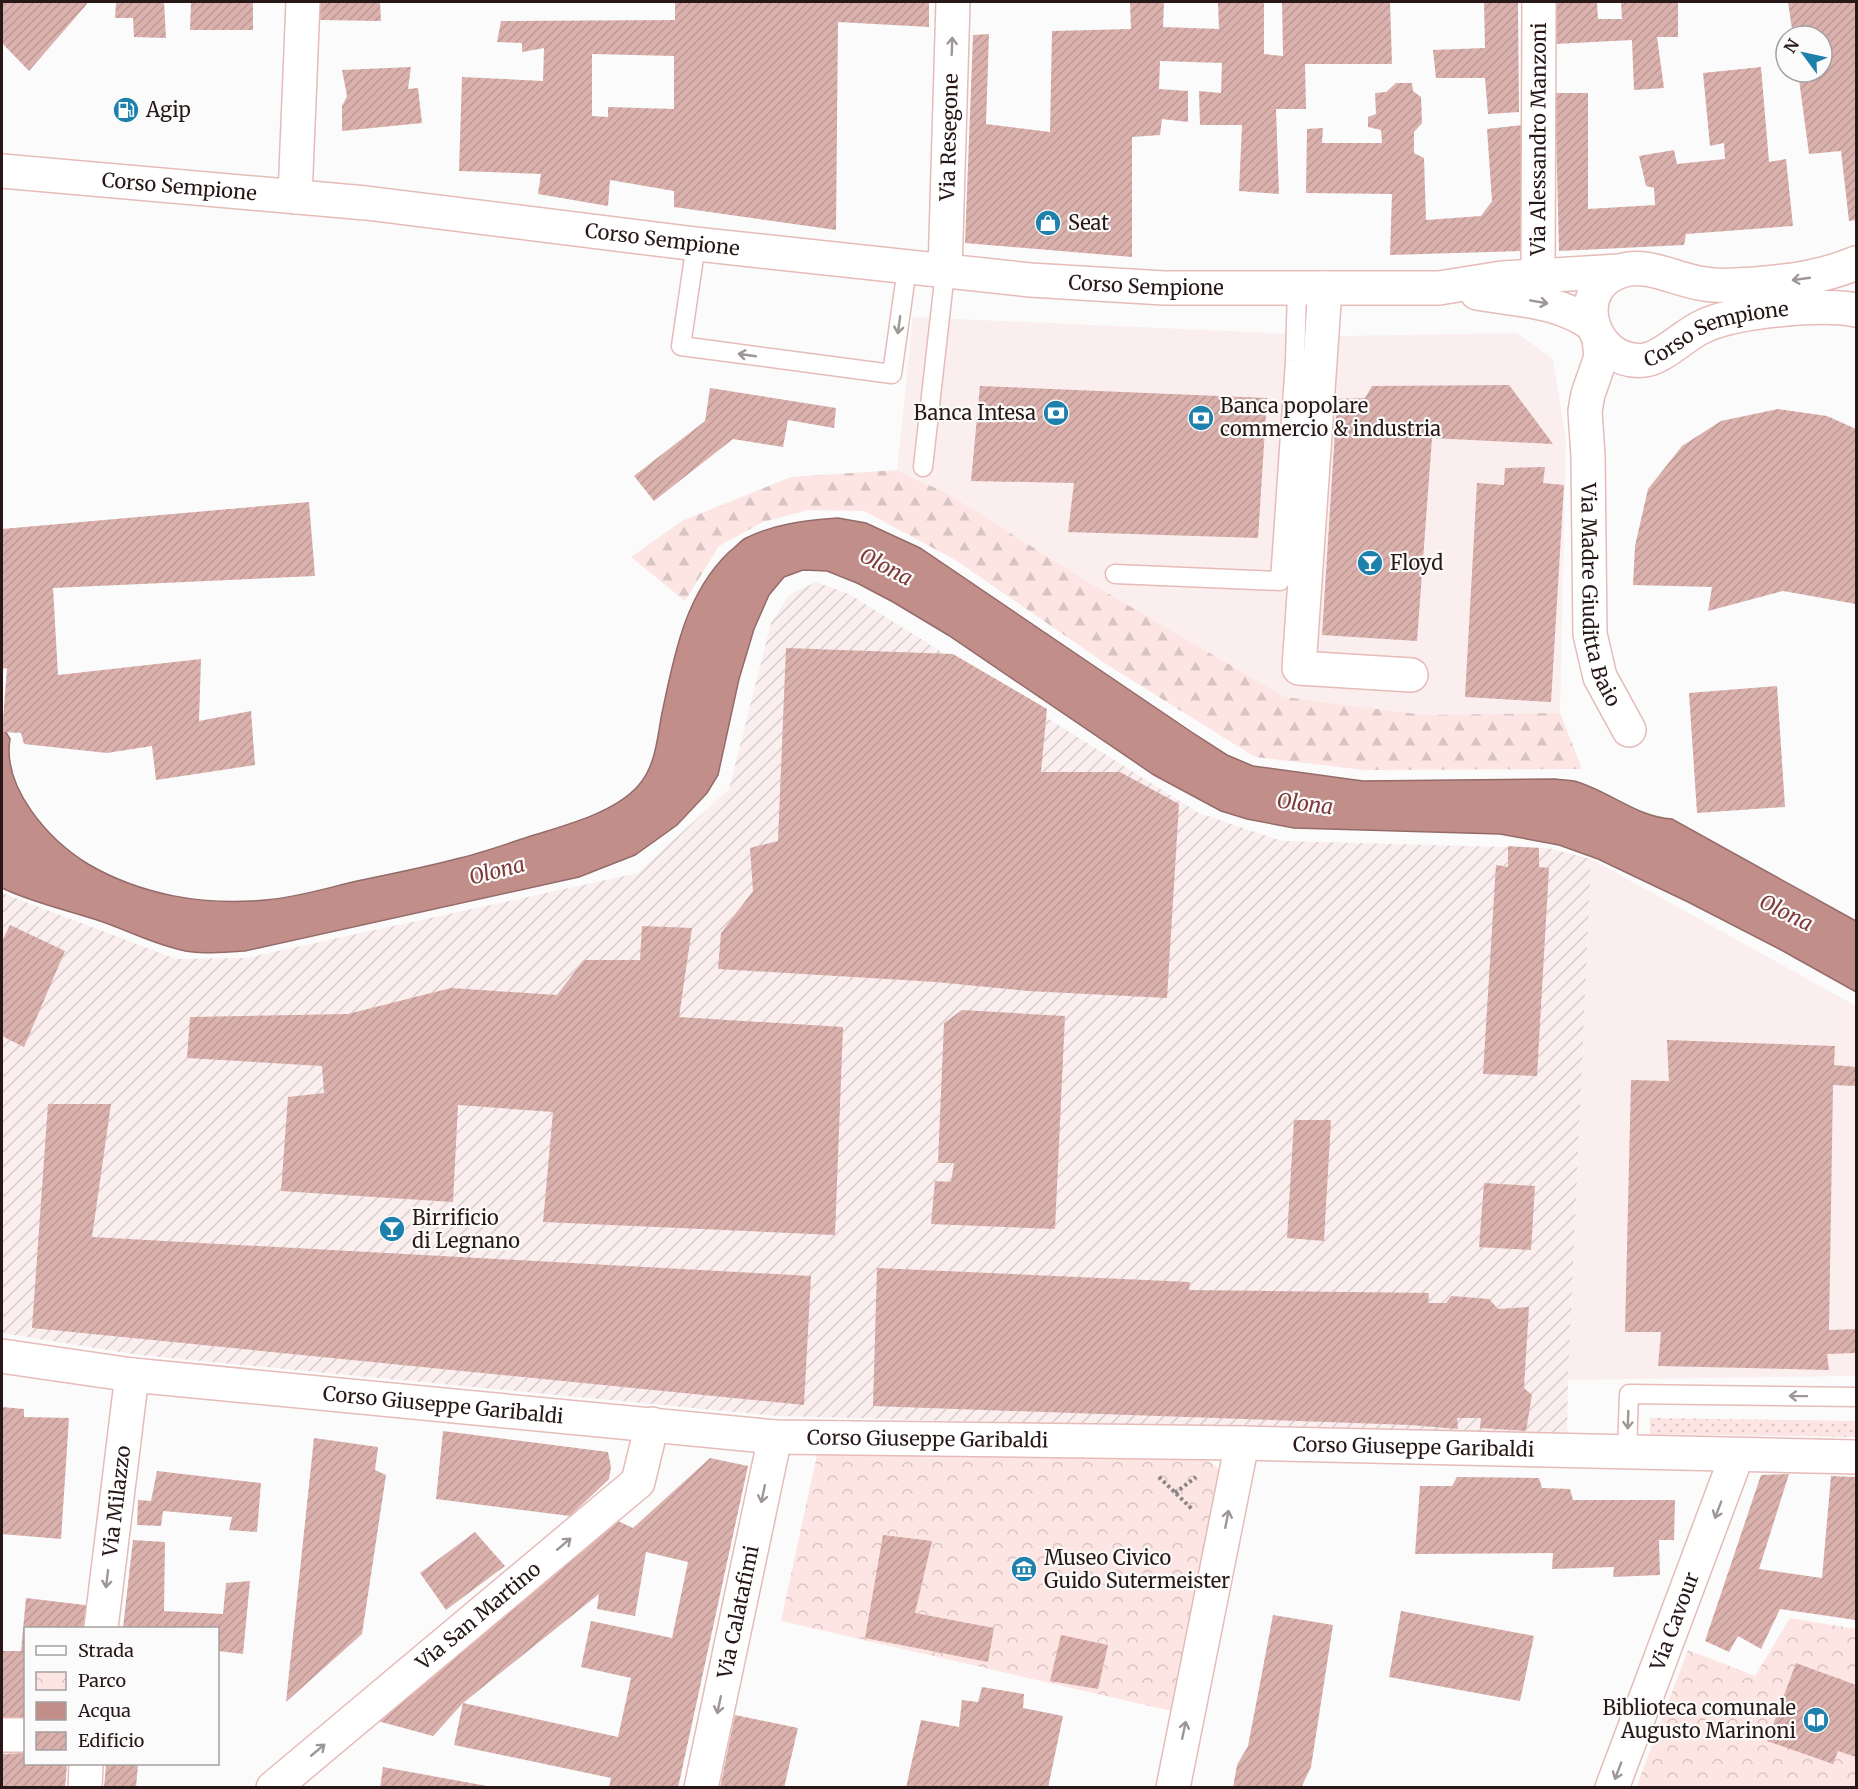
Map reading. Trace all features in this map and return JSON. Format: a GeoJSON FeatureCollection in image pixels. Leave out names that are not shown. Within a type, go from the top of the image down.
{"type":"FeatureCollection","features":[{"type":"Feature","properties":{"kind":"street"},"geometry":{"type":"LineString","coordinates":[[295,197],[303,2]]}},
{"type":"Feature","properties":{"kind":"street","name":"Via Resegone"},"geometry":{"type":"LineString","coordinates":[[945,272],[953,2]]}},
{"type":"Feature","properties":{"kind":"street","name":"Via Alessandro Manzoni"},"geometry":{"type":"LineString","coordinates":[[1538,275],[1539,2]]}},
{"type":"Feature","properties":{"kind":"street","name":"Corso Sempione"},"geometry":{"type":"LineString","coordinates":[[2,171],[366,203],[696,244],[1030,280],[1164,288],[1439,288],[1548,304],[1572,312],[1596,331],[1605,347],[1614,353],[1638,361],[1650,359],[1693,331],[1718,321],[1789,309],[1833,307],[1857,310]]}},
{"type":"Feature","properties":{"kind":"street","name":"Corso Sempione"},"geometry":{"type":"LineString","coordinates":[[1439,288],[1502,278],[1646,269],[1687,281],[1715,286],[1812,278],[1857,263]]}},
{"type":"Feature","properties":{"kind":"street"},"geometry":{"type":"LineString","coordinates":[[1596,331],[1591,311],[1595,292],[1602,283],[1619,271]]}},
{"type":"Feature","properties":{"kind":"street"},"geometry":{"type":"LineString","coordinates":[[1311,288],[1299,668],[1411,675]]}},
{"type":"Feature","properties":{"kind":"street","name":"Via Madre Giuditta Baio"},"geometry":{"type":"LineString","coordinates":[[1596,331],[1601,357],[1588,394],[1585,411],[1588,456],[1590,634],[1600,677],[1629,730]]}},
{"type":"Feature","properties":{"kind":"street","name":"Via Madre Giuditta Baio"},"geometry":{"type":"LineString","coordinates":[[1588,456],[1593,429],[1605,402],[1619,380],[1638,361]]}},
{"type":"Feature","properties":{"kind":"street","name":"Corso Giuseppe Garibaldi"},"geometry":{"type":"LineString","coordinates":[[2,1356],[132,1375],[775,1437],[1242,1443],[1857,1457]]}},
{"type":"Feature","properties":{"kind":"street","name":"Via Milazzo"},"geometry":{"type":"LineString","coordinates":[[101,1627],[132,1375]]}},
{"type":"Feature","properties":{"kind":"street","name":"Via San Martino"},"geometry":{"type":"LineString","coordinates":[[273,1788],[638,1482],[652,1424]]}},
{"type":"Feature","properties":{"kind":"street","name":"Via Calatafimi"},"geometry":{"type":"LineString","coordinates":[[701,1788],[775,1437]]}},
{"type":"Feature","properties":{"kind":"street"},"geometry":{"type":"LineString","coordinates":[[1173,1788],[1242,1443]]}},
{"type":"Feature","properties":{"kind":"street","name":"Via Cavour"},"geometry":{"type":"LineString","coordinates":[[1612,1788],[1737,1455]]}},
{"type":"Feature","properties":{"kind":"street"},"geometry":{"type":"LineString","coordinates":[[2,1735],[24,1735]]}},
{"type":"Feature","properties":{"kind":"street"},"geometry":{"type":"LineString","coordinates":[[85,1788],[86,1765]]}},
{"type":"Feature","properties":{"kind":"lane"},"geometry":{"type":"LineString","coordinates":[[696,244],[681,346],[892,374],[908,267]]}},
{"type":"Feature","properties":{"kind":"lane"},"geometry":{"type":"LineString","coordinates":[[922,467],[945,272]]}},
{"type":"Feature","properties":{"kind":"lane"},"geometry":{"type":"LineString","coordinates":[[1115,574],[1280,581],[1295,361],[1311,288]]}},
{"type":"Feature","properties":{"kind":"lane"},"geometry":{"type":"LineString","coordinates":[[1627,1452],[1629,1394],[1857,1397]]}},
{"type":"Feature","properties":{"kind":"path"},"geometry":{"type":"LineString","coordinates":[[1122,1441],[1223,1539]]}},
{"type":"Feature","properties":{"kind":"shaded area"},"geometry":{"type":"Polygon","coordinates":[[[913,317],[1339,336],[1517,333],[1553,359],[1566,440],[1560,713],[1424,715],[1285,697],[1080,577],[950,495],[897,470],[913,317]]]}},
{"type":"Feature","properties":{"kind":"shaded area"},"geometry":{"type":"Polygon","coordinates":[[[816,582],[849,594],[1199,813],[1282,841],[1548,848],[1591,859],[1567,1438],[778,1416],[139,1355],[2,1333],[2,893],[176,959],[246,958],[638,873],[729,789],[771,623],[789,595],[816,582]]]}},
{"type":"Feature","properties":{"kind":"shaded area"},"geometry":{"type":"Polygon","coordinates":[[[1591,859],[1856,1006],[1856,1376],[1568,1380],[1591,859]]]}},
{"type":"Feature","properties":{"kind":"green space"},"geometry":{"type":"Polygon","coordinates":[[[897,470],[950,495],[1080,577],[1285,697],[1424,715],[1560,713],[1582,769],[1364,770],[1255,757],[1109,666],[957,561],[864,511],[808,510],[763,522],[719,546],[685,601],[631,557],[682,521],[791,477],[897,470]]]}},
{"type":"Feature","properties":{"kind":"green space"},"geometry":{"type":"Polygon","coordinates":[[[1650,1418],[1856,1421],[1856,1437],[1650,1434],[1650,1418]]]}},
{"type":"Feature","properties":{"kind":"green space"},"geometry":{"type":"Polygon","coordinates":[[[1198,1452],[1223,1473],[1176,1712],[781,1621],[817,1455],[1198,1452]]]}},
{"type":"Feature","properties":{"kind":"green space"},"geometry":{"type":"Polygon","coordinates":[[[1790,1618],[1856,1629],[1856,1787],[1636,1788],[1688,1650],[1755,1676],[1790,1618]]]}},
{"type":"Feature","properties":{"kind":"water","name":"Olona"},"geometry":{"type":"Polygon","coordinates":[[[838,518],[866,523],[920,548],[1193,733],[1227,755],[1253,766],[1363,781],[1555,779],[1572,781],[1599,790],[1646,813],[1672,819],[1856,921],[1856,992],[1688,902],[1598,859],[1559,845],[1500,834],[1294,828],[1247,819],[1221,811],[1154,775],[948,635],[893,602],[857,583],[827,571],[803,570],[784,577],[769,595],[754,629],[739,679],[718,775],[707,793],[677,825],[635,855],[579,877],[245,951],[213,953],[189,952],[170,947],[2,888],[2,726],[10,739],[9,757],[13,776],[21,794],[31,811],[58,841],[73,854],[108,875],[151,891],[174,896],[242,901],[299,895],[469,856],[561,827],[604,810],[628,795],[638,786],[649,770],[677,648],[692,606],[714,569],[742,541],[757,533],[791,524],[838,518]]]}},
{"type":"Feature","properties":{"kind":"building"},"geometry":{"type":"Polygon","coordinates":[[[2,2],[87,2],[87,4],[29,71],[2,43],[2,2]]]}},
{"type":"Feature","properties":{"kind":"building"},"geometry":{"type":"Polygon","coordinates":[[[116,2],[164,2],[166,38],[134,37],[133,18],[115,18],[116,2]]]}},
{"type":"Feature","properties":{"kind":"building"},"geometry":{"type":"Polygon","coordinates":[[[191,2],[253,2],[253,30],[190,30],[191,2]]]}},
{"type":"Feature","properties":{"kind":"building"},"geometry":{"type":"Polygon","coordinates":[[[319,2],[380,2],[381,21],[319,20],[319,2]]]}},
{"type":"Feature","properties":{"kind":"building"},"geometry":{"type":"Polygon","coordinates":[[[675,2],[929,2],[929,27],[838,22],[836,230],[674,207],[674,191],[610,180],[608,206],[538,194],[541,174],[459,171],[462,77],[543,81],[544,48],[522,52],[522,43],[497,42],[501,21],[675,20],[675,2]],[[592,54],[592,116],[608,117],[608,107],[674,109],[674,56],[592,54]]]}},
{"type":"Feature","properties":{"kind":"building"},"geometry":{"type":"Polygon","coordinates":[[[1130,2],[1164,2],[1163,27],[1219,29],[1218,2],[1264,2],[1264,54],[1283,56],[1282,2],[1390,2],[1392,64],[1305,64],[1306,109],[1276,109],[1279,194],[1239,191],[1242,125],[1200,125],[1199,91],[1221,93],[1222,63],[1160,61],[1159,89],[1188,91],[1188,122],[1162,119],[1160,135],[1132,137],[1132,257],[965,243],[973,35],[989,34],[986,124],[1050,132],[1052,31],[1131,29],[1130,2]]]}},
{"type":"Feature","properties":{"kind":"building"},"geometry":{"type":"Polygon","coordinates":[[[1484,2],[1518,2],[1519,112],[1488,114],[1485,78],[1436,78],[1433,50],[1485,48],[1484,2]]]}},
{"type":"Feature","properties":{"kind":"building"},"geometry":{"type":"Polygon","coordinates":[[[1554,2],[1597,2],[1598,19],[1622,19],[1621,2],[1678,2],[1678,37],[1657,37],[1664,88],[1634,90],[1632,40],[1555,44],[1554,2]]]}},
{"type":"Feature","properties":{"kind":"building"},"geometry":{"type":"Polygon","coordinates":[[[1788,2],[1856,2],[1856,220],[1849,221],[1841,151],[1809,154],[1800,84],[1834,84],[1834,24],[1791,24],[1788,2]]]}},
{"type":"Feature","properties":{"kind":"building"},"geometry":{"type":"Polygon","coordinates":[[[411,67],[408,89],[418,88],[422,123],[342,131],[342,106],[347,96],[342,70],[411,67]]]}},
{"type":"Feature","properties":{"kind":"building"},"geometry":{"type":"Polygon","coordinates":[[[1761,67],[1769,162],[1786,159],[1793,226],[1686,234],[1684,245],[1559,251],[1555,93],[1588,93],[1588,209],[1655,205],[1654,188],[1646,186],[1639,156],[1674,150],[1677,164],[1725,159],[1724,143],[1710,146],[1703,73],[1761,67]]]}},
{"type":"Feature","properties":{"kind":"building"},"geometry":{"type":"Polygon","coordinates":[[[1396,83],[1412,83],[1413,91],[1421,97],[1422,123],[1414,132],[1414,153],[1424,158],[1426,220],[1481,216],[1492,201],[1487,129],[1522,125],[1522,251],[1390,255],[1392,194],[1306,193],[1307,129],[1323,128],[1322,143],[1382,143],[1381,130],[1368,127],[1368,117],[1376,114],[1375,93],[1386,92],[1396,83]]]}},
{"type":"Feature","properties":{"kind":"building"},"geometry":{"type":"Polygon","coordinates":[[[1509,385],[1553,444],[1432,438],[1417,641],[1322,635],[1337,399],[1365,398],[1372,386],[1509,385]]]}},
{"type":"Feature","properties":{"kind":"building"},"geometry":{"type":"Polygon","coordinates":[[[980,386],[1267,398],[1258,538],[1068,532],[1074,483],[971,481],[980,386]]]}},
{"type":"Feature","properties":{"kind":"building"},"geometry":{"type":"Polygon","coordinates":[[[710,388],[836,408],[834,428],[788,420],[783,447],[733,439],[654,501],[634,476],[705,421],[710,388]]]}},
{"type":"Feature","properties":{"kind":"building"},"geometry":{"type":"Polygon","coordinates":[[[1778,409],[1827,416],[1856,429],[1856,604],[1783,591],[1708,611],[1712,587],[1633,585],[1635,546],[1648,489],[1682,446],[1721,421],[1778,409]]]}},
{"type":"Feature","properties":{"kind":"building"},"geometry":{"type":"Polygon","coordinates":[[[1545,467],[1543,483],[1564,485],[1551,702],[1465,697],[1477,483],[1504,485],[1505,468],[1545,467]]]}},
{"type":"Feature","properties":{"kind":"building"},"geometry":{"type":"Polygon","coordinates":[[[309,502],[315,576],[53,588],[58,675],[201,659],[199,721],[251,711],[255,765],[156,780],[152,746],[107,753],[24,744],[21,733],[2,732],[7,668],[2,669],[2,529],[309,502]]]}},
{"type":"Feature","properties":{"kind":"building"},"geometry":{"type":"Polygon","coordinates":[[[786,648],[953,654],[1047,709],[1041,772],[1120,772],[1179,804],[1167,998],[1028,991],[936,982],[718,969],[721,933],[753,891],[750,848],[778,841],[786,648]]]}},
{"type":"Feature","properties":{"kind":"building"},"geometry":{"type":"Polygon","coordinates":[[[1777,686],[1785,807],[1697,813],[1689,693],[1777,686]]]}},
{"type":"Feature","properties":{"kind":"building"},"geometry":{"type":"Polygon","coordinates":[[[1508,846],[1539,848],[1539,867],[1549,868],[1537,1076],[1483,1074],[1496,865],[1508,867],[1508,846]]]}},
{"type":"Feature","properties":{"kind":"building"},"geometry":{"type":"Polygon","coordinates":[[[10,925],[65,951],[24,1047],[2,1036],[2,941],[10,925]]]}},
{"type":"Feature","properties":{"kind":"building"},"geometry":{"type":"Polygon","coordinates":[[[642,926],[692,928],[679,1017],[843,1027],[835,1235],[543,1222],[553,1112],[458,1105],[453,1202],[281,1191],[288,1097],[324,1093],[322,1066],[187,1058],[190,1017],[348,1014],[451,988],[557,995],[584,960],[640,960],[642,926]]]}},
{"type":"Feature","properties":{"kind":"building"},"geometry":{"type":"Polygon","coordinates":[[[962,1010],[1065,1016],[1055,1229],[931,1224],[935,1181],[951,1182],[954,1163],[938,1163],[944,1023],[962,1010]]]}},
{"type":"Feature","properties":{"kind":"building"},"geometry":{"type":"Polygon","coordinates":[[[1667,1040],[1835,1046],[1834,1065],[1856,1067],[1856,1086],[1833,1085],[1829,1330],[1856,1329],[1856,1353],[1827,1354],[1829,1370],[1658,1366],[1661,1332],[1625,1332],[1631,1080],[1669,1081],[1667,1040]]]}},
{"type":"Feature","properties":{"kind":"building"},"geometry":{"type":"Polygon","coordinates":[[[48,1104],[111,1104],[92,1237],[811,1276],[804,1405],[32,1328],[48,1104]]]}},
{"type":"Feature","properties":{"kind":"building"},"geometry":{"type":"Polygon","coordinates":[[[1294,1120],[1331,1120],[1324,1241],[1287,1238],[1294,1120]]]}},
{"type":"Feature","properties":{"kind":"building"},"geometry":{"type":"Polygon","coordinates":[[[1484,1183],[1535,1186],[1531,1250],[1479,1247],[1484,1183]]]}},
{"type":"Feature","properties":{"kind":"building"},"geometry":{"type":"Polygon","coordinates":[[[877,1268],[1190,1282],[1189,1290],[1429,1293],[1428,1303],[1446,1303],[1451,1296],[1489,1299],[1498,1309],[1529,1307],[1524,1388],[1532,1395],[1526,1431],[1480,1428],[1481,1418],[1457,1418],[1458,1429],[1410,1425],[873,1406],[877,1268]]]}},
{"type":"Feature","properties":{"kind":"building"},"geometry":{"type":"Polygon","coordinates":[[[2,1407],[24,1409],[24,1417],[69,1418],[61,1539],[2,1534],[2,1407]]]}},
{"type":"Feature","properties":{"kind":"building"},"geometry":{"type":"Polygon","coordinates":[[[443,1431],[608,1452],[611,1467],[609,1479],[570,1516],[436,1499],[443,1431]]]}},
{"type":"Feature","properties":{"kind":"building"},"geometry":{"type":"Polygon","coordinates":[[[314,1438],[378,1447],[375,1470],[386,1475],[362,1634],[286,1702],[314,1438]]]}},
{"type":"Feature","properties":{"kind":"building"},"geometry":{"type":"Polygon","coordinates":[[[710,1458],[748,1466],[678,1788],[609,1788],[611,1778],[454,1745],[463,1703],[433,1736],[374,1720],[618,1521],[633,1528],[710,1458]],[[646,1552],[635,1616],[597,1609],[599,1594],[463,1703],[618,1737],[631,1678],[581,1667],[591,1621],[672,1638],[688,1562],[646,1552]]]}},
{"type":"Feature","properties":{"kind":"building"},"geometry":{"type":"Polygon","coordinates":[[[157,1471],[261,1483],[257,1532],[229,1530],[232,1517],[163,1511],[161,1526],[137,1525],[138,1500],[151,1501],[157,1471]]]}},
{"type":"Feature","properties":{"kind":"building"},"geometry":{"type":"Polygon","coordinates":[[[1789,1474],[1759,1569],[1822,1578],[1831,1476],[1856,1477],[1856,1620],[1780,1609],[1761,1649],[1738,1636],[1729,1652],[1705,1641],[1761,1475],[1789,1474]]]}},
{"type":"Feature","properties":{"kind":"building"},"geometry":{"type":"Polygon","coordinates":[[[1457,1477],[1539,1478],[1542,1488],[1570,1489],[1573,1500],[1675,1500],[1674,1540],[1659,1540],[1660,1575],[1613,1577],[1614,1567],[1552,1569],[1553,1553],[1415,1554],[1420,1486],[1452,1486],[1457,1477]]]}},
{"type":"Feature","properties":{"kind":"building"},"geometry":{"type":"Polygon","coordinates":[[[475,1532],[505,1566],[446,1610],[420,1573],[475,1532]]]}},
{"type":"Feature","properties":{"kind":"building"},"geometry":{"type":"Polygon","coordinates":[[[883,1535],[932,1541],[915,1613],[994,1628],[988,1662],[865,1638],[883,1535]]]}},
{"type":"Feature","properties":{"kind":"building"},"geometry":{"type":"Polygon","coordinates":[[[133,1540],[165,1542],[164,1611],[223,1614],[226,1583],[250,1581],[243,1654],[219,1651],[219,1627],[123,1627],[133,1540]]]}},
{"type":"Feature","properties":{"kind":"building"},"geometry":{"type":"Polygon","coordinates":[[[26,1598],[93,1606],[90,1627],[24,1627],[24,1721],[2,1722],[2,1651],[21,1651],[26,1598]]]}},
{"type":"Feature","properties":{"kind":"building"},"geometry":{"type":"Polygon","coordinates":[[[1401,1611],[1534,1636],[1520,1701],[1389,1677],[1401,1611]]]}},
{"type":"Feature","properties":{"kind":"building"},"geometry":{"type":"Polygon","coordinates":[[[1273,1615],[1333,1625],[1311,1767],[1301,1788],[1233,1788],[1237,1765],[1248,1746],[1273,1615]]]}},
{"type":"Feature","properties":{"kind":"building"},"geometry":{"type":"Polygon","coordinates":[[[1061,1635],[1108,1645],[1098,1689],[1050,1681],[1061,1635]]]}},
{"type":"Feature","properties":{"kind":"building","name":"Biblioteca comunale Augusto Marinoni"},"geometry":{"type":"Polygon","coordinates":[[[1796,1663],[1856,1685],[1856,1757],[1838,1751],[1833,1764],[1767,1741],[1796,1663]]]}},
{"type":"Feature","properties":{"kind":"building"},"geometry":{"type":"Polygon","coordinates":[[[982,1687],[1024,1694],[1023,1708],[1063,1716],[1048,1788],[906,1788],[921,1720],[959,1727],[962,1700],[978,1702],[982,1687]]]}},
{"type":"Feature","properties":{"kind":"building"},"geometry":{"type":"Polygon","coordinates":[[[735,1715],[798,1728],[784,1788],[720,1788],[735,1715]]]}},
{"type":"Feature","properties":{"kind":"building"},"geometry":{"type":"Polygon","coordinates":[[[24,1753],[24,1765],[67,1765],[65,1788],[2,1788],[2,1754],[24,1753]]]}},
{"type":"Feature","properties":{"kind":"building"},"geometry":{"type":"Polygon","coordinates":[[[106,1765],[138,1765],[136,1788],[104,1788],[106,1765]]]}},
{"type":"Feature","properties":{"kind":"building"},"geometry":{"type":"Polygon","coordinates":[[[383,1767],[487,1786],[487,1788],[380,1788],[383,1767]]]}},
{"type":"Feature","properties":{"kind":"place","name":"Agip"},"geometry":{"type":"Point","coordinates":[126,110]}},
{"type":"Feature","properties":{"kind":"place","name":"Seat"},"geometry":{"type":"Point","coordinates":[1048,223]}},
{"type":"Feature","properties":{"kind":"place","name":"Banca Intesa"},"geometry":{"type":"Point","coordinates":[1056,413]}},
{"type":"Feature","properties":{"kind":"place","name":"Banca popolare commercio & industria"},"geometry":{"type":"Point","coordinates":[1201,418]}},
{"type":"Feature","properties":{"kind":"place","name":"Floyd"},"geometry":{"type":"Point","coordinates":[1370,563]}},
{"type":"Feature","properties":{"kind":"place","name":"Birrificio di Legnano"},"geometry":{"type":"Point","coordinates":[392,1229]}},
{"type":"Feature","properties":{"kind":"place","name":"Museo Civico Guido Sutermeister"},"geometry":{"type":"Point","coordinates":[1024,1569]}},
{"type":"Feature","properties":{"kind":"place","name":"Biblioteca comunale Augusto Marinoni"},"geometry":{"type":"Point","coordinates":[1816,1720]}}]}
